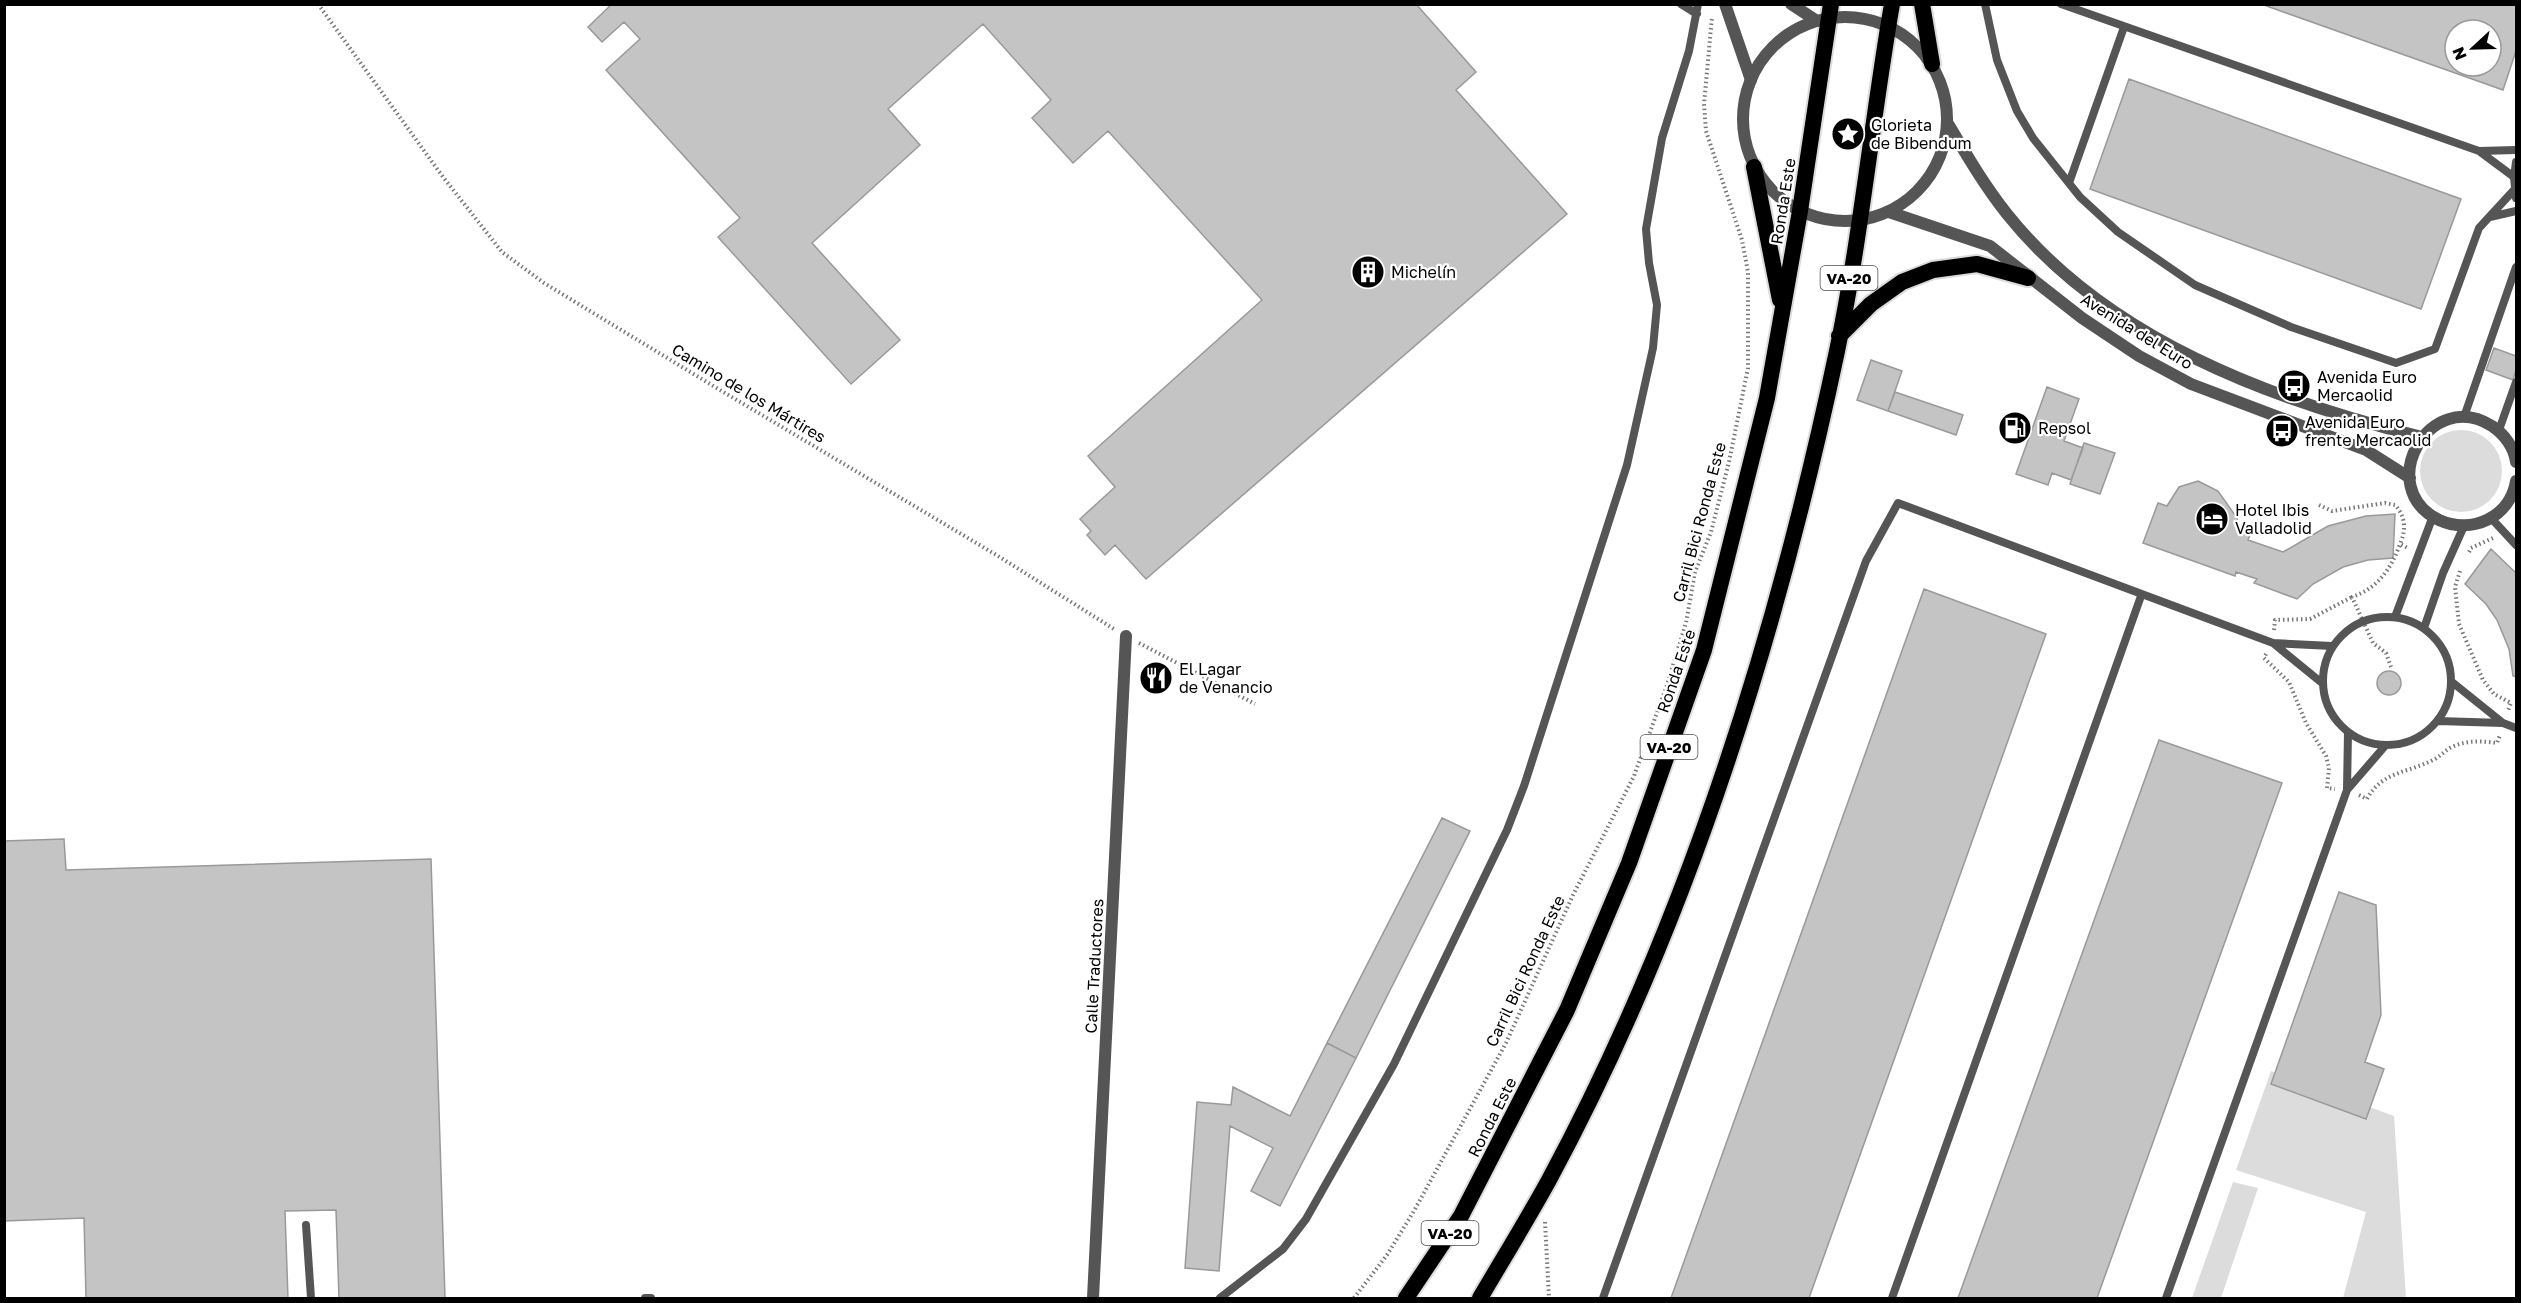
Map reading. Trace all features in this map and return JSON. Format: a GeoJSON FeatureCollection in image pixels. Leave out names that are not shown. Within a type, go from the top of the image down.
{"type":"FeatureCollection","features":[{"type":"Feature","properties":{"kind":"highway","name":"VA-20"},"geometry":{"type":"LineString","coordinates":[[1480,1299],[1537,1201],[1634,1003],[1712,804],[1751,688],[1787,561],[1839,336],[1892,4]]}},
{"type":"Feature","properties":{"kind":"highway"},"geometry":{"type":"LineString","coordinates":[[1922,4],[1932,64]]}},
{"type":"Feature","properties":{"kind":"highway","name":"Ronda Este"},"geometry":{"type":"LineString","coordinates":[[1406,1299],[1461,1216],[1567,1010],[1629,863],[1704,650],[1767,398],[1800,212],[1826,14]]}},
{"type":"Feature","properties":{"kind":"highway"},"geometry":{"type":"LineString","coordinates":[[1754,168],[1782,307]]}},
{"type":"Feature","properties":{"kind":"highway"},"geometry":{"type":"LineString","coordinates":[[1839,336],[1871,304],[1902,282],[1933,270],[1977,264],[2028,278]]}},
{"type":"Feature","properties":{"kind":"street"},"geometry":{"type":"LineString","coordinates":[[1725,4],[1751,80]]}},
{"type":"Feature","properties":{"kind":"street"},"geometry":{"type":"LineString","coordinates":[[1791,4],[1826,14],[1860,17],[1888,26],[1913,42],[1932,64],[1944,92],[1947,122],[1938,162],[1926,182],[1909,199],[1888,212],[1858,221],[1822,219],[1800,212],[1776,194],[1754,168],[1743,125],[1744,102],[1751,80],[1764,57],[1782,38],[1826,14]]}},
{"type":"Feature","properties":{"kind":"street","name":"Avenida del Euro"},"geometry":{"type":"LineString","coordinates":[[1947,122],[1985,185],[2008,216],[2053,261],[2102,304],[2143,331],[2199,361],[2290,397],[2375,425],[2422,437]]}},
{"type":"Feature","properties":{"kind":"street","name":"Avenida del Euro"},"geometry":{"type":"LineString","coordinates":[[1888,212],[1989,246],[2082,318],[2139,356],[2192,384],[2366,450],[2410,478]]}},
{"type":"Feature","properties":{"kind":"street"},"geometry":{"type":"LineString","coordinates":[[2517,462],[2509,442],[2499,430],[2476,419],[2464,417],[2445,421],[2422,437],[2412,455],[2410,478],[2417,499],[2433,516],[2448,524],[2464,526],[2491,518],[2512,505],[2517,481]]}},
{"type":"Feature","properties":{"kind":"street","name":"Calle Traductores"},"geometry":{"type":"LineString","coordinates":[[1093,1299],[1126,636]]}},
{"type":"Feature","properties":{"kind":"lane"},"geometry":{"type":"LineString","coordinates":[[1681,4],[1697,14]]}},
{"type":"Feature","properties":{"kind":"lane"},"geometry":{"type":"LineString","coordinates":[[1220,1299],[1283,1249],[1306,1220],[1394,1064],[1482,877],[1507,830],[1524,786],[1627,465],[1653,348],[1657,305],[1649,263],[1646,229],[1662,138],[1689,51],[1698,4]]}},
{"type":"Feature","properties":{"kind":"lane"},"geometry":{"type":"LineString","coordinates":[[1985,4],[1997,60],[2017,111],[2032,138],[2069,183],[2118,232],[2195,285],[2291,327],[2397,363],[2435,349],[2479,228],[2515,194],[2514,177],[2517,162]]}},
{"type":"Feature","properties":{"kind":"lane"},"geometry":{"type":"LineString","coordinates":[[2061,4],[2479,151],[2514,177]]}},
{"type":"Feature","properties":{"kind":"lane"},"geometry":{"type":"LineString","coordinates":[[2069,183],[2124,27]]}},
{"type":"Feature","properties":{"kind":"lane"},"geometry":{"type":"LineString","coordinates":[[2479,151],[2517,150]]}},
{"type":"Feature","properties":{"kind":"lane"},"geometry":{"type":"LineString","coordinates":[[2489,218],[2517,211]]}},
{"type":"Feature","properties":{"kind":"lane"},"geometry":{"type":"LineString","coordinates":[[2464,417],[2517,267]]}},
{"type":"Feature","properties":{"kind":"lane"},"geometry":{"type":"LineString","coordinates":[[2499,430],[2517,382]]}},
{"type":"Feature","properties":{"kind":"lane"},"geometry":{"type":"LineString","coordinates":[[1603,1299],[1866,561],[1898,503],[2141,596],[2273,643],[2332,646]]}},
{"type":"Feature","properties":{"kind":"lane"},"geometry":{"type":"LineString","coordinates":[[2395,617],[2433,516]]}},
{"type":"Feature","properties":{"kind":"lane"},"geometry":{"type":"LineString","coordinates":[[2491,518],[2517,545]]}},
{"type":"Feature","properties":{"kind":"lane"},"geometry":{"type":"LineString","coordinates":[[2424,628],[2443,573],[2464,526]]}},
{"type":"Feature","properties":{"kind":"lane"},"geometry":{"type":"LineString","coordinates":[[1892,1299],[2141,596]]}},
{"type":"Feature","properties":{"kind":"lane"},"geometry":{"type":"LineString","coordinates":[[2395,617],[2424,628],[2439,643],[2449,662],[2452,682],[2448,702],[2438,721],[2415,740],[2385,746],[2365,742],[2348,733],[2330,710],[2322,683],[2324,664],[2332,646],[2346,631],[2364,620],[2395,617]]}},
{"type":"Feature","properties":{"kind":"lane"},"geometry":{"type":"LineString","coordinates":[[2273,643],[2322,683]]}},
{"type":"Feature","properties":{"kind":"lane"},"geometry":{"type":"LineString","coordinates":[[2452,682],[2503,723]]}},
{"type":"Feature","properties":{"kind":"lane"},"geometry":{"type":"LineString","coordinates":[[2438,721],[2503,723],[2517,728]]}},
{"type":"Feature","properties":{"kind":"lane"},"geometry":{"type":"LineString","coordinates":[[2166,1299],[2348,790],[2348,733]]}},
{"type":"Feature","properties":{"kind":"lane"},"geometry":{"type":"LineString","coordinates":[[2348,790],[2385,746]]}},
{"type":"Feature","properties":{"kind":"lane"},"geometry":{"type":"LineString","coordinates":[[306,1225],[311,1299]]}},
{"type":"Feature","properties":{"kind":"lane"},"geometry":{"type":"LineString","coordinates":[[645,1298],[651,1299]]}},
{"type":"Feature","properties":{"kind":"path","name":"Camino de los Mártires"},"geometry":{"type":"LineString","coordinates":[[318,4],[443,177],[502,252],[544,283],[651,349],[998,556],[1126,636],[1255,704]]}},
{"type":"Feature","properties":{"kind":"path","name":"Carril Bici Ronda Este"},"geometry":{"type":"LineString","coordinates":[[1354,1299],[1387,1255],[1414,1211],[1506,1043],[1573,895],[1634,776],[1666,688],[1686,623],[1695,572],[1711,532],[1729,462],[1748,368],[1748,272],[1742,240],[1706,131],[1704,104],[1712,16]]}},
{"type":"Feature","properties":{"kind":"path"},"geometry":{"type":"LineString","coordinates":[[2400,544],[2392,565],[2381,580],[2310,618],[2275,620],[2273,643],[2264,658],[2289,682],[2306,723],[2326,756],[2329,768],[2327,788],[2348,790],[2367,799],[2374,786],[2387,776],[2435,759],[2452,747],[2478,741],[2497,743],[2511,703],[2494,694],[2483,680],[2459,624],[2455,587],[2461,568]]}},
{"type":"Feature","properties":{"kind":"path"},"geometry":{"type":"LineString","coordinates":[[2352,597],[2373,644],[2386,652],[2391,667]]}},
{"type":"Feature","properties":{"kind":"path"},"geometry":{"type":"LineString","coordinates":[[1537,1201],[1546,1225],[1549,1299]]}},
{"type":"Feature","properties":{"kind":"shaded area"},"geometry":{"type":"Polygon","coordinates":[[[2461,430],[2477,433],[2490,442],[2499,455],[2502,471],[2499,487],[2490,500],[2477,509],[2461,512],[2445,509],[2432,500],[2423,487],[2420,471],[2423,455],[2432,442],[2445,433],[2461,430]]]}},
{"type":"Feature","properties":{"kind":"shaded area"},"geometry":{"type":"Polygon","coordinates":[[[2271,1071],[2394,1116],[2406,1298],[2343,1298],[2366,1212],[2236,1170],[2271,1071]]]}},
{"type":"Feature","properties":{"kind":"shaded area"},"geometry":{"type":"Polygon","coordinates":[[[2233,1182],[2258,1188],[2221,1298],[2192,1298],[2233,1182]]]}},
{"type":"Feature","properties":{"kind":"building","name":"Michelín"},"geometry":{"type":"Polygon","coordinates":[[[612,4],[1416,4],[1476,72],[1456,90],[1567,214],[1146,579],[1115,545],[1105,555],[1087,535],[1091,531],[1080,519],[1115,487],[1088,456],[1262,300],[1108,131],[1073,163],[1032,118],[1051,100],[983,24],[888,109],[920,145],[812,243],[900,340],[851,384],[718,237],[740,218],[606,70],[640,39],[624,22],[602,42],[588,27],[612,4]]]}},
{"type":"Feature","properties":{"kind":"building"},"geometry":{"type":"Polygon","coordinates":[[[2261,4],[2516,4],[2516,51],[2503,90],[2469,78],[2503,78],[2503,18],[2443,18],[2443,69],[2261,4]]]}},
{"type":"Feature","properties":{"kind":"building"},"geometry":{"type":"Polygon","coordinates":[[[2129,79],[2461,199],[2421,309],[2090,189],[2129,79]]]}},
{"type":"Feature","properties":{"kind":"building"},"geometry":{"type":"Polygon","coordinates":[[[2494,348],[2516,356],[2513,380],[2486,370],[2494,348]]]}},
{"type":"Feature","properties":{"kind":"building"},"geometry":{"type":"Polygon","coordinates":[[[1871,360],[1902,371],[1888,411],[1857,400],[1871,360]]]}},
{"type":"Feature","properties":{"kind":"building"},"geometry":{"type":"Polygon","coordinates":[[[2047,387],[2079,399],[2064,441],[2083,448],[2071,480],[2052,473],[2048,485],[2016,474],[2047,387]]]}},
{"type":"Feature","properties":{"kind":"building"},"geometry":{"type":"Polygon","coordinates":[[[1895,392],[1963,415],[1956,435],[1888,411],[1895,392]]]}},
{"type":"Feature","properties":{"kind":"building"},"geometry":{"type":"Polygon","coordinates":[[[2084,443],[2115,453],[2100,494],[2070,484],[2084,443]]]}},
{"type":"Feature","properties":{"kind":"building"},"geometry":{"type":"Polygon","coordinates":[[[2198,481],[2218,491],[2237,518],[2239,532],[2250,535],[2248,540],[2283,552],[2328,526],[2366,516],[2395,514],[2393,558],[2368,560],[2343,567],[2313,584],[2297,599],[2254,583],[2257,579],[2236,572],[2235,576],[2143,543],[2158,503],[2167,506],[2179,487],[2198,481]]]}},
{"type":"Feature","properties":{"kind":"building"},"geometry":{"type":"Polygon","coordinates":[[[2491,549],[2516,573],[2516,677],[2513,676],[2509,649],[2497,620],[2486,604],[2465,584],[2491,549]]]}},
{"type":"Feature","properties":{"kind":"building"},"geometry":{"type":"Polygon","coordinates":[[[1924,589],[2046,634],[1809,1298],[1671,1298],[1924,589]]]}},
{"type":"Feature","properties":{"kind":"building"},"geometry":{"type":"Polygon","coordinates":[[[2389,671],[2398,674],[2401,683],[2398,692],[2389,695],[2380,692],[2377,683],[2380,674],[2389,671]]]}},
{"type":"Feature","properties":{"kind":"building"},"geometry":{"type":"Polygon","coordinates":[[[2159,740],[2282,783],[2097,1298],[1958,1298],[2159,740]]]}},
{"type":"Feature","properties":{"kind":"building"},"geometry":{"type":"Polygon","coordinates":[[[1442,818],[1470,831],[1356,1058],[1327,1043],[1442,818]]]}},
{"type":"Feature","properties":{"kind":"building"},"geometry":{"type":"Polygon","coordinates":[[[64,839],[66,870],[431,859],[445,1298],[339,1298],[336,1210],[285,1211],[288,1298],[86,1298],[84,1218],[4,1221],[4,841],[64,839]]]}},
{"type":"Feature","properties":{"kind":"building"},"geometry":{"type":"Polygon","coordinates":[[[2339,892],[2376,905],[2381,1015],[2365,1062],[2384,1069],[2366,1119],[2271,1084],[2339,892]]]}},
{"type":"Feature","properties":{"kind":"building"},"geometry":{"type":"Polygon","coordinates":[[[1327,1043],[1356,1058],[1280,1206],[1251,1191],[1273,1148],[1230,1126],[1219,1271],[1185,1268],[1197,1102],[1231,1105],[1233,1087],[1290,1116],[1327,1043]]]}},
{"type":"Feature","properties":{"kind":"place","name":"Glorieta de Bibendum"},"geometry":{"type":"Point","coordinates":[1848,134]}},
{"type":"Feature","properties":{"kind":"place","name":"Michelín"},"geometry":{"type":"Point","coordinates":[1368,272]}},
{"type":"Feature","properties":{"kind":"place","name":"Avenida Euro Mercaolid"},"geometry":{"type":"Point","coordinates":[2294,386]}},
{"type":"Feature","properties":{"kind":"place","name":"Repsol"},"geometry":{"type":"Point","coordinates":[2015,428]}},
{"type":"Feature","properties":{"kind":"place","name":"Avenida Euro frente Mercaolid"},"geometry":{"type":"Point","coordinates":[2282,431]}},
{"type":"Feature","properties":{"kind":"place","name":"Hotel Ibis Valladolid"},"geometry":{"type":"Point","coordinates":[2212,519]}},
{"type":"Feature","properties":{"kind":"place","name":"El Lagar de Venancio"},"geometry":{"type":"Point","coordinates":[1156,678]}}]}
